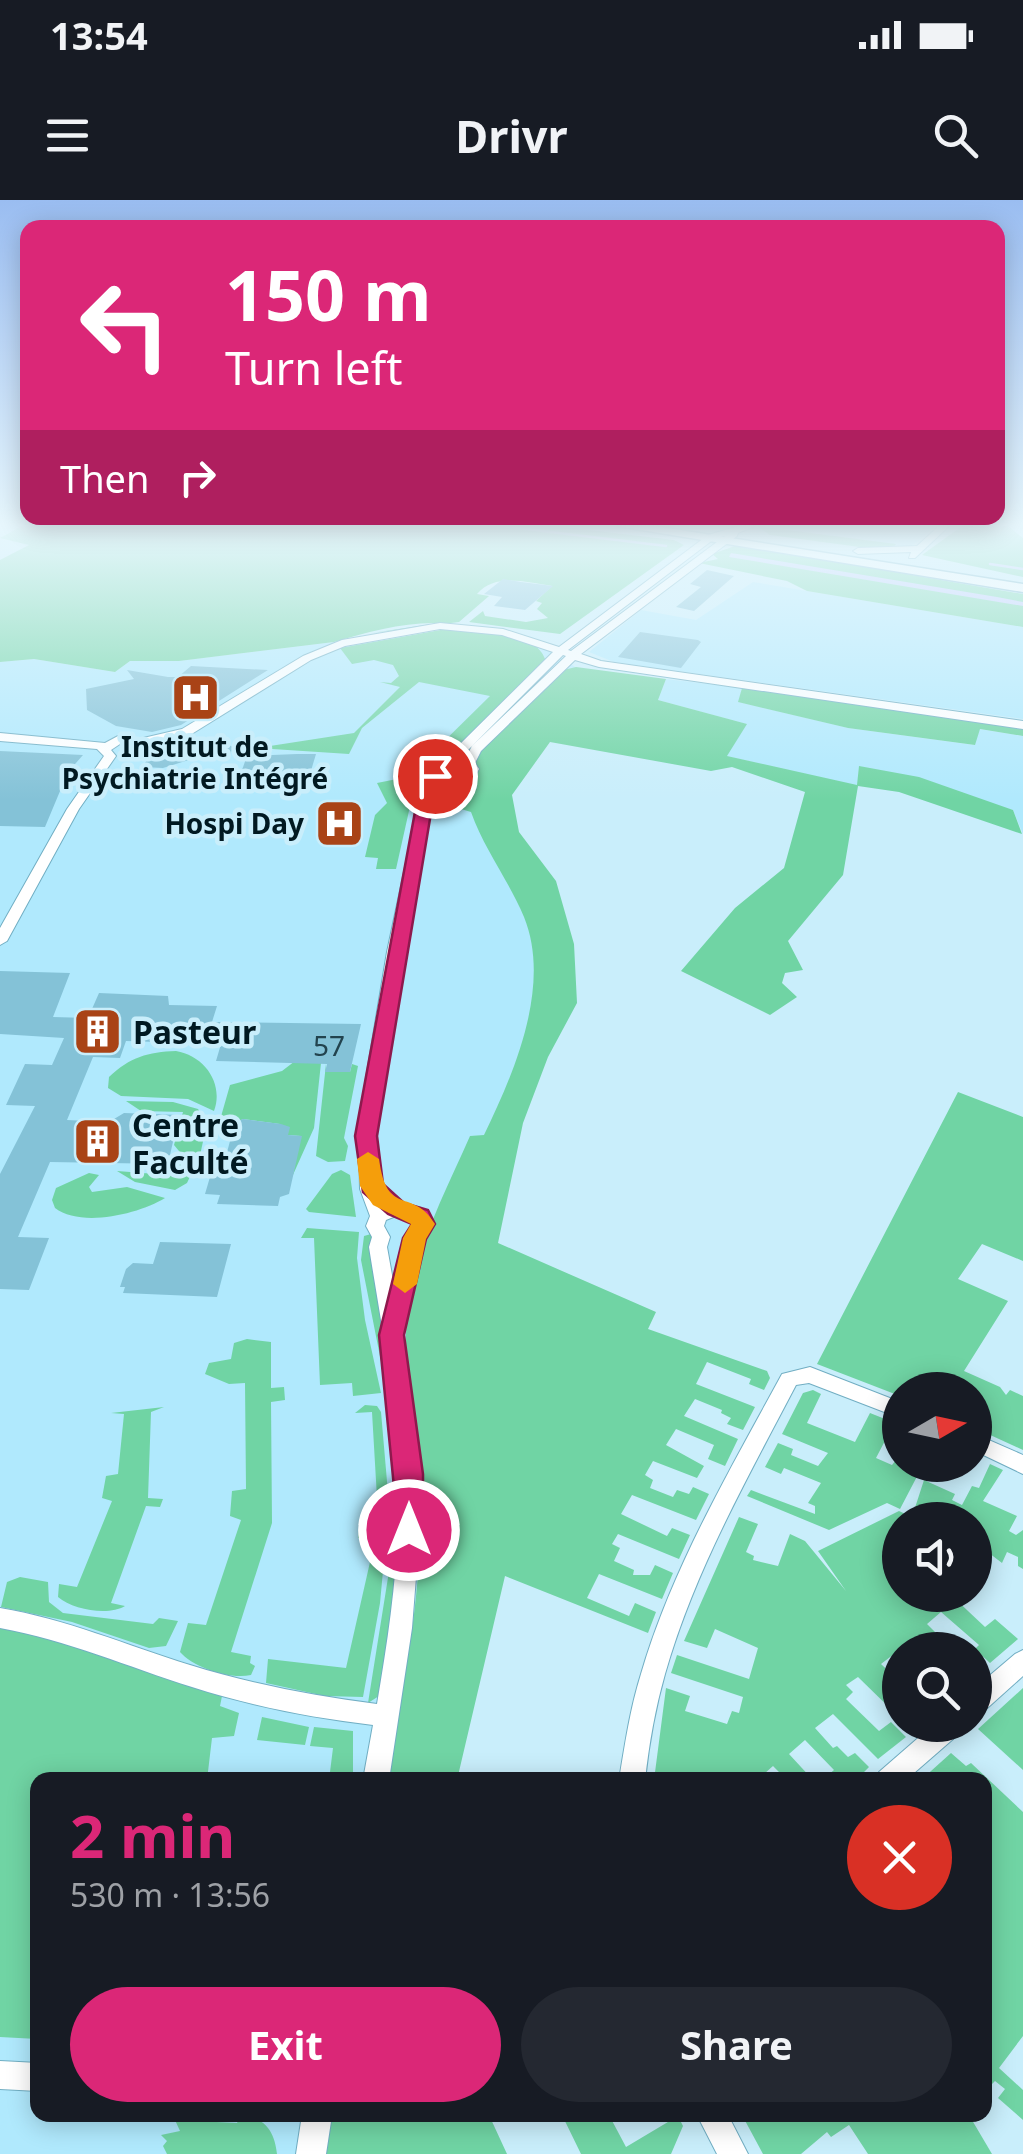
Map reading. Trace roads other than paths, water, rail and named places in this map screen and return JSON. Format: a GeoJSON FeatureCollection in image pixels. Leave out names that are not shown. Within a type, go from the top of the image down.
{"type":"FeatureCollection","features":[{"type":"Feature","properties":{"kind":"street"},"geometry":{"type":"LineString","coordinates":[[440,778],[432,767],[449,760],[565,654],[614,617]]}},
{"type":"Feature","properties":{"kind":"street"},"geometry":{"type":"LineString","coordinates":[[0,737],[135,754],[141,748],[139,743],[194,728],[307,658],[368,636],[461,626],[504,632],[565,654],[657,674],[1023,723]]}},
{"type":"Feature","properties":{"kind":"street"},"geometry":{"type":"LineString","coordinates":[[469,763],[486,737],[565,654]]}},
{"type":"Feature","properties":{"kind":"street"},"geometry":{"type":"LineString","coordinates":[[0,941],[107,751]]}},
{"type":"Feature","properties":{"kind":"street"},"geometry":{"type":"LineString","coordinates":[[440,778],[468,776],[473,769],[469,763],[449,760]]}},
{"type":"Feature","properties":{"kind":"street"},"geometry":{"type":"LineString","coordinates":[[414,1238],[397,1242],[372,1206],[366,1136],[371,1089],[425,801],[440,778]]}},
{"type":"Feature","properties":{"kind":"street"},"geometry":{"type":"LineString","coordinates":[[385,1221],[410,1210],[422,1218],[392,1335]]}},
{"type":"Feature","properties":{"kind":"street"},"geometry":{"type":"LineString","coordinates":[[377,1772],[409,1530],[409,1474],[378,1247],[385,1221]]}},
{"type":"Feature","properties":{"kind":"street"},"geometry":{"type":"LineString","coordinates":[[633,1772],[654,1660],[714,1524],[790,1380],[810,1375],[882,1403]]}},
{"type":"Feature","properties":{"kind":"street"},"geometry":{"type":"LineString","coordinates":[[992,1450],[1023,1465]]}},
{"type":"Feature","properties":{"kind":"street"},"geometry":{"type":"LineString","coordinates":[[0,1618],[61,1631],[213,1683],[307,1706],[387,1716]]}},
{"type":"Feature","properties":{"kind":"street"},"geometry":{"type":"LineString","coordinates":[[992,1689],[1023,1661]]}},
{"type":"Feature","properties":{"kind":"street"},"geometry":{"type":"LineString","coordinates":[[897,1772],[931,1742]]}},
{"type":"Feature","properties":{"kind":"street"},"geometry":{"type":"LineString","coordinates":[[0,2074],[30,2076]]}},
{"type":"Feature","properties":{"kind":"street"},"geometry":{"type":"LineString","coordinates":[[311,2154],[316,2122]]}},
{"type":"Feature","properties":{"kind":"street"},"geometry":{"type":"LineString","coordinates":[[716,2122],[731,2153]]}},
{"type":"Feature","properties":{"kind":"place","name":"Institut de Psychiatrie Intégré"},"geometry":{"type":"Point","coordinates":[195,698]}},
{"type":"Feature","properties":{"kind":"place","name":"Hospi Day"},"geometry":{"type":"Point","coordinates":[339,823]}},
{"type":"Feature","properties":{"kind":"place","name":"Pasteur"},"geometry":{"type":"Point","coordinates":[98,1031]}},
{"type":"Feature","properties":{"kind":"place","name":"Centre Faculté"},"geometry":{"type":"Point","coordinates":[97,1142]}}]}
